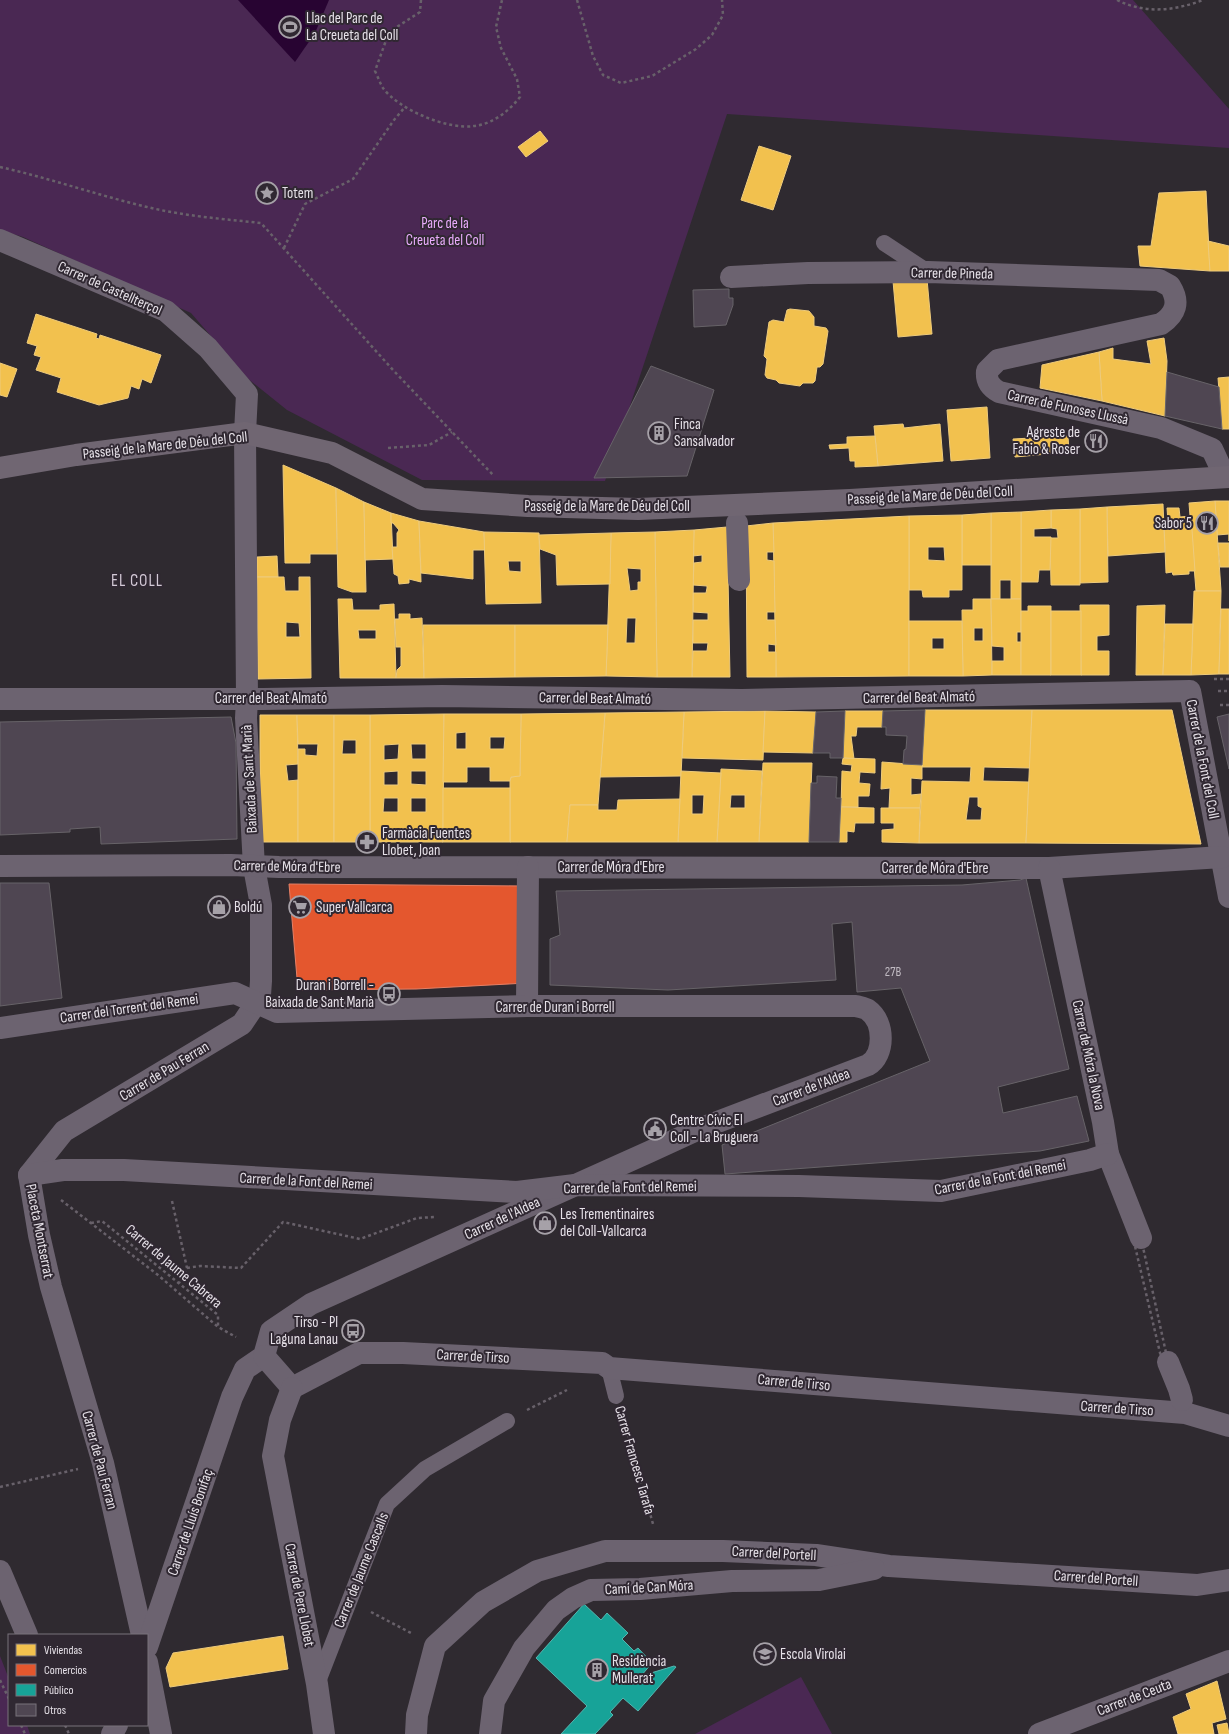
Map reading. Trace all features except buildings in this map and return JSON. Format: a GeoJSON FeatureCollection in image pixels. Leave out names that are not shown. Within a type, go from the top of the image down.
{"type":"FeatureCollection","features":[{"type":"Feature","properties":{"kind":"street","name":"Carrer de Castellterçol"},"geometry":{"type":"LineString","coordinates":[[0,240],[166,311],[208,348],[247,394],[246,433]]}},
{"type":"Feature","properties":{"kind":"street","name":"Carrer de Pineda"},"geometry":{"type":"LineString","coordinates":[[731,277],[808,273],[928,272],[1159,280],[1170,286]]}},
{"type":"Feature","properties":{"kind":"street","name":"Carrer de Funoses Llussà"},"geometry":{"type":"LineString","coordinates":[[1170,286],[1175,293],[1176,307],[1173,314],[1161,324],[998,360],[987,371],[986,377],[992,388],[999,392],[1161,428],[1212,449],[1227,477]]}},
{"type":"Feature","properties":{"kind":"street","name":"Passeig de la Mare de Déu del Coll"},"geometry":{"type":"LineString","coordinates":[[0,468],[76,455],[246,433],[332,453],[422,499],[528,506],[646,509],[850,500],[1227,477]]}},
{"type":"Feature","properties":{"kind":"street","name":"Baixada de Sant Marià"},"geometry":{"type":"LineString","coordinates":[[246,433],[246,718],[254,867],[261,905],[261,981],[260,996],[256,1003]]}},
{"type":"Feature","properties":{"kind":"street"},"geometry":{"type":"LineString","coordinates":[[737,523],[739,580]]}},
{"type":"Feature","properties":{"kind":"street","name":"Carrer del Beat Almató"},"geometry":{"type":"LineString","coordinates":[[0,699],[247,699],[442,696],[742,700],[1190,692]]}},
{"type":"Feature","properties":{"kind":"street","name":"Carrer de la Font del Coll"},"geometry":{"type":"LineString","coordinates":[[1190,692],[1229,897]]}},
{"type":"Feature","properties":{"kind":"street","name":"Carrer de Móra d'Ebre"},"geometry":{"type":"LineString","coordinates":[[0,866],[231,865],[254,867],[1049,868],[1222,857]]}},
{"type":"Feature","properties":{"kind":"street"},"geometry":{"type":"LineString","coordinates":[[527,1006],[528,867]]}},
{"type":"Feature","properties":{"kind":"street","name":"Carrer de Móra la Nova"},"geometry":{"type":"LineString","coordinates":[[1049,868],[1102,1115],[1108,1154],[1141,1238]]}},
{"type":"Feature","properties":{"kind":"street","name":"Carrer del Torrent del Remei"},"geometry":{"type":"LineString","coordinates":[[0,1028],[235,993],[242,995],[256,1003]]}},
{"type":"Feature","properties":{"kind":"street","name":"Carrer de Duran i Borrell"},"geometry":{"type":"LineString","coordinates":[[256,1003],[277,1012],[527,1006],[856,1006]]}},
{"type":"Feature","properties":{"kind":"street","name":"Carrer de Pau Ferran"},"geometry":{"type":"LineString","coordinates":[[64,1131],[242,1024],[256,1003]]}},
{"type":"Feature","properties":{"kind":"street","name":"Carrer de l'Aldea"},"geometry":{"type":"LineString","coordinates":[[264,1356],[271,1331],[311,1304],[699,1130],[873,1062],[879,1054],[881,1045],[880,1032],[876,1020],[868,1010],[856,1006]]}},
{"type":"Feature","properties":{"kind":"street","name":"Placeta Montserrat"},"geometry":{"type":"LineString","coordinates":[[51,1287],[39,1235],[29,1175],[64,1131]]}},
{"type":"Feature","properties":{"kind":"street","name":"Carrer de la Font del Remei"},"geometry":{"type":"LineString","coordinates":[[124,1170],[517,1192],[575,1185],[799,1186],[941,1191],[1090,1160],[1108,1154]]}},
{"type":"Feature","properties":{"kind":"street","name":"Placeta Montserrat"},"geometry":{"type":"LineString","coordinates":[[29,1175],[63,1170],[124,1170]]}},
{"type":"Feature","properties":{"kind":"street","name":"Carrer de Pau Ferran"},"geometry":{"type":"LineString","coordinates":[[51,1287],[103,1463],[142,1634]]}},
{"type":"Feature","properties":{"kind":"street","name":"Carrer de Tirso"},"geometry":{"type":"LineString","coordinates":[[292,1388],[359,1353],[411,1353],[602,1363],[609,1368],[1185,1413],[1229,1426]]}},
{"type":"Feature","properties":{"kind":"street"},"geometry":{"type":"LineString","coordinates":[[264,1356],[292,1388]]}},
{"type":"Feature","properties":{"kind":"street","name":"Carrer de Lluís Bonifaç"},"geometry":{"type":"LineString","coordinates":[[148,1644],[232,1397],[245,1369],[264,1356]]}},
{"type":"Feature","properties":{"kind":"street"},"geometry":{"type":"LineString","coordinates":[[1168,1362],[1182,1400]]}},
{"type":"Feature","properties":{"kind":"street","name":"Carrer de Pere Llobet"},"geometry":{"type":"LineString","coordinates":[[292,1388],[280,1420],[273,1456],[317,1684],[324,1734]]}},
{"type":"Feature","properties":{"kind":"street","name":"Carrer del Portell"},"geometry":{"type":"LineString","coordinates":[[435,1646],[483,1602],[537,1571],[605,1551],[659,1542],[723,1551],[816,1555],[889,1566],[1197,1585],[1229,1580]]}},
{"type":"Feature","properties":{"kind":"street","name":"Camí de Can Móra"},"geometry":{"type":"LineString","coordinates":[[490,1734],[494,1701],[524,1648],[556,1610],[574,1598],[591,1590],[640,1589],[732,1581],[819,1580],[889,1566]]}},
{"type":"Feature","properties":{"kind":"street"},"geometry":{"type":"LineString","coordinates":[[0,1570],[27,1634]]}},
{"type":"Feature","properties":{"kind":"street"},"geometry":{"type":"LineString","coordinates":[[416,1734],[417,1715],[435,1646]]}},
{"type":"Feature","properties":{"kind":"street","name":"Carrer de Ceuta"},"geometry":{"type":"LineString","coordinates":[[1039,1734],[1229,1661]]}},
{"type":"Feature","properties":{"kind":"street"},"geometry":{"type":"LineString","coordinates":[[148,1672],[161,1734]]}},
{"type":"Feature","properties":{"kind":"lane"},"geometry":{"type":"LineString","coordinates":[[884,243],[928,272]]}},
{"type":"Feature","properties":{"kind":"lane","name":"Carrer Francesc Tarafa"},"geometry":{"type":"LineString","coordinates":[[609,1368],[616,1396]]}},
{"type":"Feature","properties":{"kind":"lane","name":"Carrer de Jaume Cascalls"},"geometry":{"type":"LineString","coordinates":[[317,1684],[388,1504],[425,1469],[507,1421]]}},
{"type":"Feature","properties":{"kind":"path"},"geometry":{"type":"LineString","coordinates":[[421,0],[420,12],[389,32],[375,71],[384,88],[406,107],[445,124],[475,126],[492,120],[510,110],[520,97],[517,79],[501,48],[496,27],[502,0]]}},
{"type":"Feature","properties":{"kind":"path"},"geometry":{"type":"LineString","coordinates":[[577,0],[593,56],[603,75],[621,83],[652,76],[696,49],[712,35],[724,15],[722,0]]}},
{"type":"Feature","properties":{"kind":"path"},"geometry":{"type":"LineString","coordinates":[[1117,0],[1128,6],[1159,11],[1203,0]]}},
{"type":"Feature","properties":{"kind":"path"},"geometry":{"type":"LineString","coordinates":[[284,248],[305,204],[353,179],[394,120],[406,107]]}},
{"type":"Feature","properties":{"kind":"path"},"geometry":{"type":"LineString","coordinates":[[0,167],[41,176],[147,207],[203,217],[261,223],[394,370],[496,478]]}},
{"type":"Feature","properties":{"kind":"path"},"geometry":{"type":"LineString","coordinates":[[388,448],[429,445],[453,432]]}},
{"type":"Feature","properties":{"kind":"path"},"geometry":{"type":"LineString","coordinates":[[1210,679],[1229,679]]}},
{"type":"Feature","properties":{"kind":"path"},"geometry":{"type":"LineString","coordinates":[[1216,691],[1229,691]]}},
{"type":"Feature","properties":{"kind":"path"},"geometry":{"type":"LineString","coordinates":[[1219,705],[1229,705]]}},
{"type":"Feature","properties":{"kind":"path"},"geometry":{"type":"LineString","coordinates":[[172,1201],[187,1268],[179,1283]]}},
{"type":"Feature","properties":{"kind":"path"},"geometry":{"type":"LineString","coordinates":[[187,1268],[200,1266],[241,1268],[283,1222],[360,1239],[417,1218],[440,1217]]}},
{"type":"Feature","properties":{"kind":"path","name":"Carrer de Jaume Cabrera"},"geometry":{"type":"LineString","coordinates":[[102,1221],[179,1283],[218,1315],[218,1326],[158,1275],[91,1223],[102,1221]]}},
{"type":"Feature","properties":{"kind":"path"},"geometry":{"type":"LineString","coordinates":[[1141,1238],[1168,1362],[1161,1357],[1134,1242],[1141,1238]]}},
{"type":"Feature","properties":{"kind":"path"},"geometry":{"type":"LineString","coordinates":[[218,1326],[236,1338]]}},
{"type":"Feature","properties":{"kind":"path"},"geometry":{"type":"LineString","coordinates":[[507,1421],[569,1389]]}},
{"type":"Feature","properties":{"kind":"path","name":"Carrer Francesc Tarafa"},"geometry":{"type":"LineString","coordinates":[[616,1396],[659,1542]]}},
{"type":"Feature","properties":{"kind":"path"},"geometry":{"type":"LineString","coordinates":[[0,1487],[103,1463]]}},
{"type":"Feature","properties":{"kind":"path"},"geometry":{"type":"LineString","coordinates":[[350,1600],[435,1646]]}},
{"type":"Feature","properties":{"kind":"path"},"geometry":{"type":"LineString","coordinates":[[0,1680],[8,1698]]}},
{"type":"Feature","properties":{"kind":"green space","name":"Parc de la Creueta del Coll"},"geometry":{"type":"Polygon","coordinates":[[[0,0],[1133,0],[1229,109],[1229,148],[727,114],[605,481],[422,480],[287,410],[247,378],[191,313],[23,237],[0,230],[0,0]]]}},
{"type":"Feature","properties":{"kind":"green space"},"geometry":{"type":"Polygon","coordinates":[[[0,1656],[8,1676],[8,1726],[27,1726],[30,1734],[0,1734],[0,1656]]]}},
{"type":"Feature","properties":{"kind":"green space"},"geometry":{"type":"Polygon","coordinates":[[[801,1677],[832,1734],[695,1734],[801,1677]]]}},
{"type":"Feature","properties":{"kind":"shaded area","name":"Llac del Parc de La Creueta del Coll"},"geometry":{"type":"Polygon","coordinates":[[[238,0],[329,0],[315,33],[295,62],[238,0]]]}},
{"type":"Feature","properties":{"kind":"place","name":"Llac del Parc de La Creueta del Coll"},"geometry":{"type":"Point","coordinates":[290,27]}},
{"type":"Feature","properties":{"kind":"place","name":"Totem"},"geometry":{"type":"Point","coordinates":[267,193]}},
{"type":"Feature","properties":{"kind":"place","name":"Finca Sansalvador"},"geometry":{"type":"Point","coordinates":[659,433]}},
{"type":"Feature","properties":{"kind":"place","name":"Agreste de Fabio & Roser"},"geometry":{"type":"Point","coordinates":[1096,441]}},
{"type":"Feature","properties":{"kind":"place","name":"Sabor 5"},"geometry":{"type":"Point","coordinates":[1207,523]}},
{"type":"Feature","properties":{"kind":"place","name":"Farmàcia Fuentes Llobet, Joan"},"geometry":{"type":"Point","coordinates":[367,842]}},
{"type":"Feature","properties":{"kind":"place","name":"Boldú"},"geometry":{"type":"Point","coordinates":[219,907]}},
{"type":"Feature","properties":{"kind":"place","name":"Super Vallcarca"},"geometry":{"type":"Point","coordinates":[300,907]}},
{"type":"Feature","properties":{"kind":"place","name":"Duran i Borrell - Baixada de Sant Marià"},"geometry":{"type":"Point","coordinates":[389,994]}},
{"type":"Feature","properties":{"kind":"place","name":"Centre Cívic El Coll - La Bruguera"},"geometry":{"type":"Point","coordinates":[655,1129]}},
{"type":"Feature","properties":{"kind":"place","name":"Les Trementinaires del Coll-Vallcarca"},"geometry":{"type":"Point","coordinates":[545,1223]}},
{"type":"Feature","properties":{"kind":"place","name":"Tirso - Pl Laguna Lanau"},"geometry":{"type":"Point","coordinates":[353,1331]}},
{"type":"Feature","properties":{"kind":"place","name":"Escola Virolai"},"geometry":{"type":"Point","coordinates":[765,1654]}},
{"type":"Feature","properties":{"kind":"place","name":"Residència Mullerat"},"geometry":{"type":"Point","coordinates":[597,1670]}},
{"type":"Feature","properties":{"kind":"district","name":"EL COLL"},"geometry":{"type":"Point","coordinates":[137,580]}}]}
